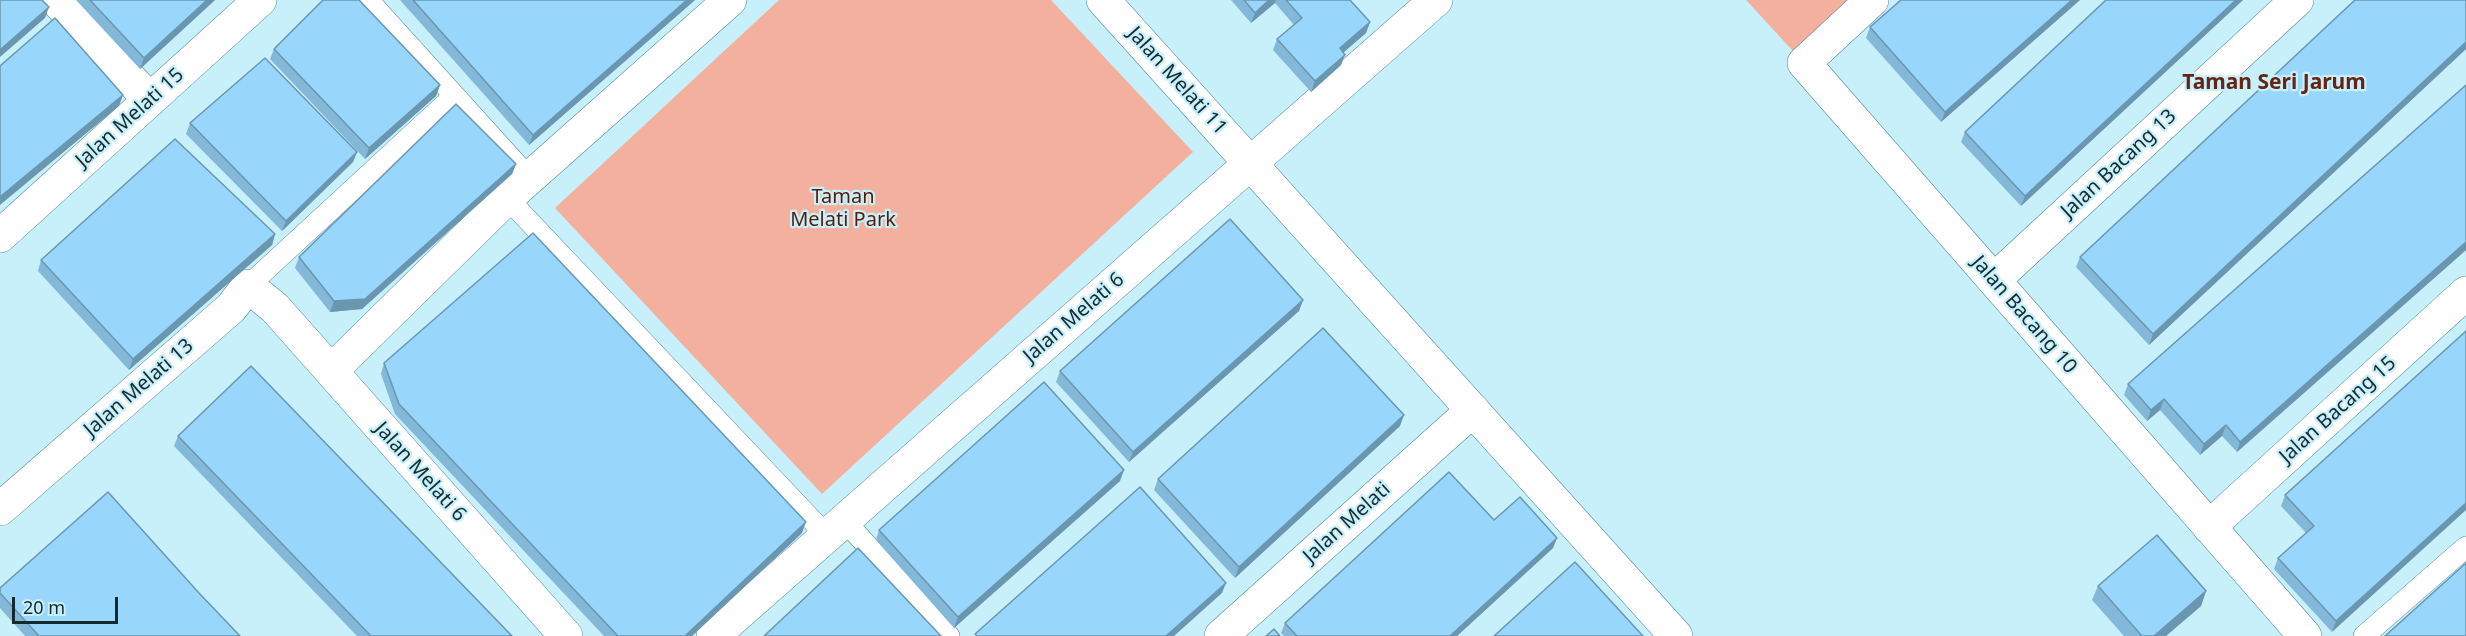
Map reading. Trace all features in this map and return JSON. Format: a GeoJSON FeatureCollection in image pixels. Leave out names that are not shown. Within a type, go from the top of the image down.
{"type":"FeatureCollection","features":[{"type":"Feature","properties":{"kind":"street"},"geometry":{"type":"LineString","coordinates":[[56,0],[150,100]]}},
{"type":"Feature","properties":{"kind":"street","name":"Jalan Melati 15"},"geometry":{"type":"LineString","coordinates":[[0,236],[260,0]]}},
{"type":"Feature","properties":{"kind":"street"},"geometry":{"type":"LineString","coordinates":[[331,371],[518,188],[730,0]]}},
{"type":"Feature","properties":{"kind":"street","name":"Jalan Melati 11"},"geometry":{"type":"LineString","coordinates":[[1103,0],[1251,162]]}},
{"type":"Feature","properties":{"kind":"street","name":"Jalan Melati 6"},"geometry":{"type":"LineString","coordinates":[[713,636],[1436,0]]}},
{"type":"Feature","properties":{"kind":"street","name":"Jalan Bacang 10"},"geometry":{"type":"LineString","coordinates":[[1872,0],[1804,63],[2305,636]]}},
{"type":"Feature","properties":{"kind":"street","name":"Jalan Bacang 13"},"geometry":{"type":"LineString","coordinates":[[1994,280],[2297,0]]}},
{"type":"Feature","properties":{"kind":"street"},"geometry":{"type":"LineString","coordinates":[[1251,162],[1676,636]]}},
{"type":"Feature","properties":{"kind":"street","name":"Jalan Melati 6"},"geometry":{"type":"LineString","coordinates":[[248,286],[275,308],[566,636]]}},
{"type":"Feature","properties":{"kind":"street","name":"Jalan Melati 13"},"geometry":{"type":"LineString","coordinates":[[0,509],[231,308],[248,286]]}},
{"type":"Feature","properties":{"kind":"street","name":"Jalan Bacang 15"},"geometry":{"type":"LineString","coordinates":[[2209,527],[2466,293]]}},
{"type":"Feature","properties":{"kind":"street","name":"Jalan Melati"},"geometry":{"type":"LineString","coordinates":[[1221,636],[1473,410]]}},
{"type":"Feature","properties":{"kind":"lane"},"geometry":{"type":"LineString","coordinates":[[368,0],[454,96],[518,188],[835,528],[949,636]]}},
{"type":"Feature","properties":{"kind":"lane"},"geometry":{"type":"LineString","coordinates":[[248,286],[454,96]]}},
{"type":"Feature","properties":{"kind":"lane"},"geometry":{"type":"LineString","coordinates":[[2364,636],[2466,547]]}},
{"type":"Feature","properties":{"kind":"green space","name":"Taman Melati Park"},"geometry":{"type":"Polygon","coordinates":[[[779,0],[1051,0],[1193,152],[822,494],[555,208],[779,0]]]}},
{"type":"Feature","properties":{"kind":"green space"},"geometry":{"type":"Polygon","coordinates":[[[1746,0],[1872,0],[1804,63],[1746,0]]]}},
{"type":"Feature","properties":{"kind":"building"},"geometry":{"type":"Polygon","coordinates":[[[0,0],[42,0],[49,7],[0,50],[0,0]]]}},
{"type":"Feature","properties":{"kind":"building"},"geometry":{"type":"Polygon","coordinates":[[[90,0],[207,0],[144,58],[90,0]]]}},
{"type":"Feature","properties":{"kind":"building"},"geometry":{"type":"Polygon","coordinates":[[[323,0],[359,0],[440,85],[369,148],[274,49],[323,0]]]}},
{"type":"Feature","properties":{"kind":"building"},"geometry":{"type":"Polygon","coordinates":[[[413,0],[687,0],[533,135],[413,0]]]}},
{"type":"Feature","properties":{"kind":"building"},"geometry":{"type":"Polygon","coordinates":[[[1244,0],[1269,0],[1255,13],[1244,0]]]}},
{"type":"Feature","properties":{"kind":"building"},"geometry":{"type":"Polygon","coordinates":[[[1286,0],[1350,0],[1370,22],[1340,48],[1345,55],[1315,81],[1277,39],[1302,18],[1286,0]]]}},
{"type":"Feature","properties":{"kind":"building"},"geometry":{"type":"Polygon","coordinates":[[[1901,0],[2072,0],[1945,112],[1870,27],[1901,0]]]}},
{"type":"Feature","properties":{"kind":"building"},"geometry":{"type":"Polygon","coordinates":[[[2106,0],[2236,0],[2025,196],[1965,132],[2106,0]]]}},
{"type":"Feature","properties":{"kind":"building"},"geometry":{"type":"Polygon","coordinates":[[[2355,0],[2466,0],[2466,42],[2153,334],[2080,257],[2355,0]]]}},
{"type":"Feature","properties":{"kind":"building"},"geometry":{"type":"Polygon","coordinates":[[[55,18],[123,95],[0,197],[0,66],[55,18]]]}},
{"type":"Feature","properties":{"kind":"building"},"geometry":{"type":"Polygon","coordinates":[[[265,58],[357,152],[286,221],[190,123],[265,58]]]}},
{"type":"Feature","properties":{"kind":"building"},"geometry":{"type":"Polygon","coordinates":[[[2466,85],[2466,242],[2240,442],[2226,425],[2204,444],[2164,399],[2151,410],[2128,384],[2466,85]]]}},
{"type":"Feature","properties":{"kind":"building"},"geometry":{"type":"Polygon","coordinates":[[[456,104],[516,164],[365,299],[334,301],[299,257],[456,104]]]}},
{"type":"Feature","properties":{"kind":"building"},"geometry":{"type":"Polygon","coordinates":[[[175,139],[275,234],[133,359],[41,260],[175,139]]]}},
{"type":"Feature","properties":{"kind":"building"},"geometry":{"type":"Polygon","coordinates":[[[1230,219],[1303,300],[1133,452],[1060,371],[1230,219]]]}},
{"type":"Feature","properties":{"kind":"building"},"geometry":{"type":"Polygon","coordinates":[[[533,233],[806,522],[685,636],[618,636],[399,404],[384,363],[533,233]]]}},
{"type":"Feature","properties":{"kind":"building"},"geometry":{"type":"Polygon","coordinates":[[[1323,328],[1404,415],[1239,567],[1158,479],[1323,328]]]}},
{"type":"Feature","properties":{"kind":"building"},"geometry":{"type":"Polygon","coordinates":[[[2466,331],[2466,503],[2336,621],[2278,558],[2314,526],[2285,495],[2466,331]]]}},
{"type":"Feature","properties":{"kind":"building"},"geometry":{"type":"Polygon","coordinates":[[[251,366],[512,636],[371,636],[178,436],[251,366]]]}},
{"type":"Feature","properties":{"kind":"building"},"geometry":{"type":"Polygon","coordinates":[[[1044,382],[1124,470],[958,617],[879,530],[1044,382]]]}},
{"type":"Feature","properties":{"kind":"building"},"geometry":{"type":"Polygon","coordinates":[[[1449,472],[1494,520],[1520,497],[1557,538],[1450,636],[1297,636],[1285,623],[1449,472]]]}},
{"type":"Feature","properties":{"kind":"building"},"geometry":{"type":"Polygon","coordinates":[[[1140,487],[1226,583],[1166,636],[977,636],[975,634],[1140,487]]]}},
{"type":"Feature","properties":{"kind":"building"},"geometry":{"type":"Polygon","coordinates":[[[108,492],[240,636],[39,636],[0,593],[0,588],[108,492]]]}},
{"type":"Feature","properties":{"kind":"building"},"geometry":{"type":"Polygon","coordinates":[[[2157,535],[2206,591],[2154,636],[2142,636],[2098,586],[2157,535]]]}},
{"type":"Feature","properties":{"kind":"building"},"geometry":{"type":"Polygon","coordinates":[[[858,548],[941,636],[764,636],[858,548]]]}},
{"type":"Feature","properties":{"kind":"building"},"geometry":{"type":"Polygon","coordinates":[[[1575,562],[1643,636],[1494,636],[1575,562]]]}},
{"type":"Feature","properties":{"kind":"building"},"geometry":{"type":"Polygon","coordinates":[[[2466,563],[2466,636],[2385,636],[2466,563]]]}},
{"type":"Feature","properties":{"kind":"building"},"geometry":{"type":"Polygon","coordinates":[[[1274,629],[1280,636],[1266,636],[1274,629]]]}},
{"type":"Feature","properties":{"kind":"district","name":"Taman Seri Jarum"},"geometry":{"type":"Point","coordinates":[2274,83]}}]}
